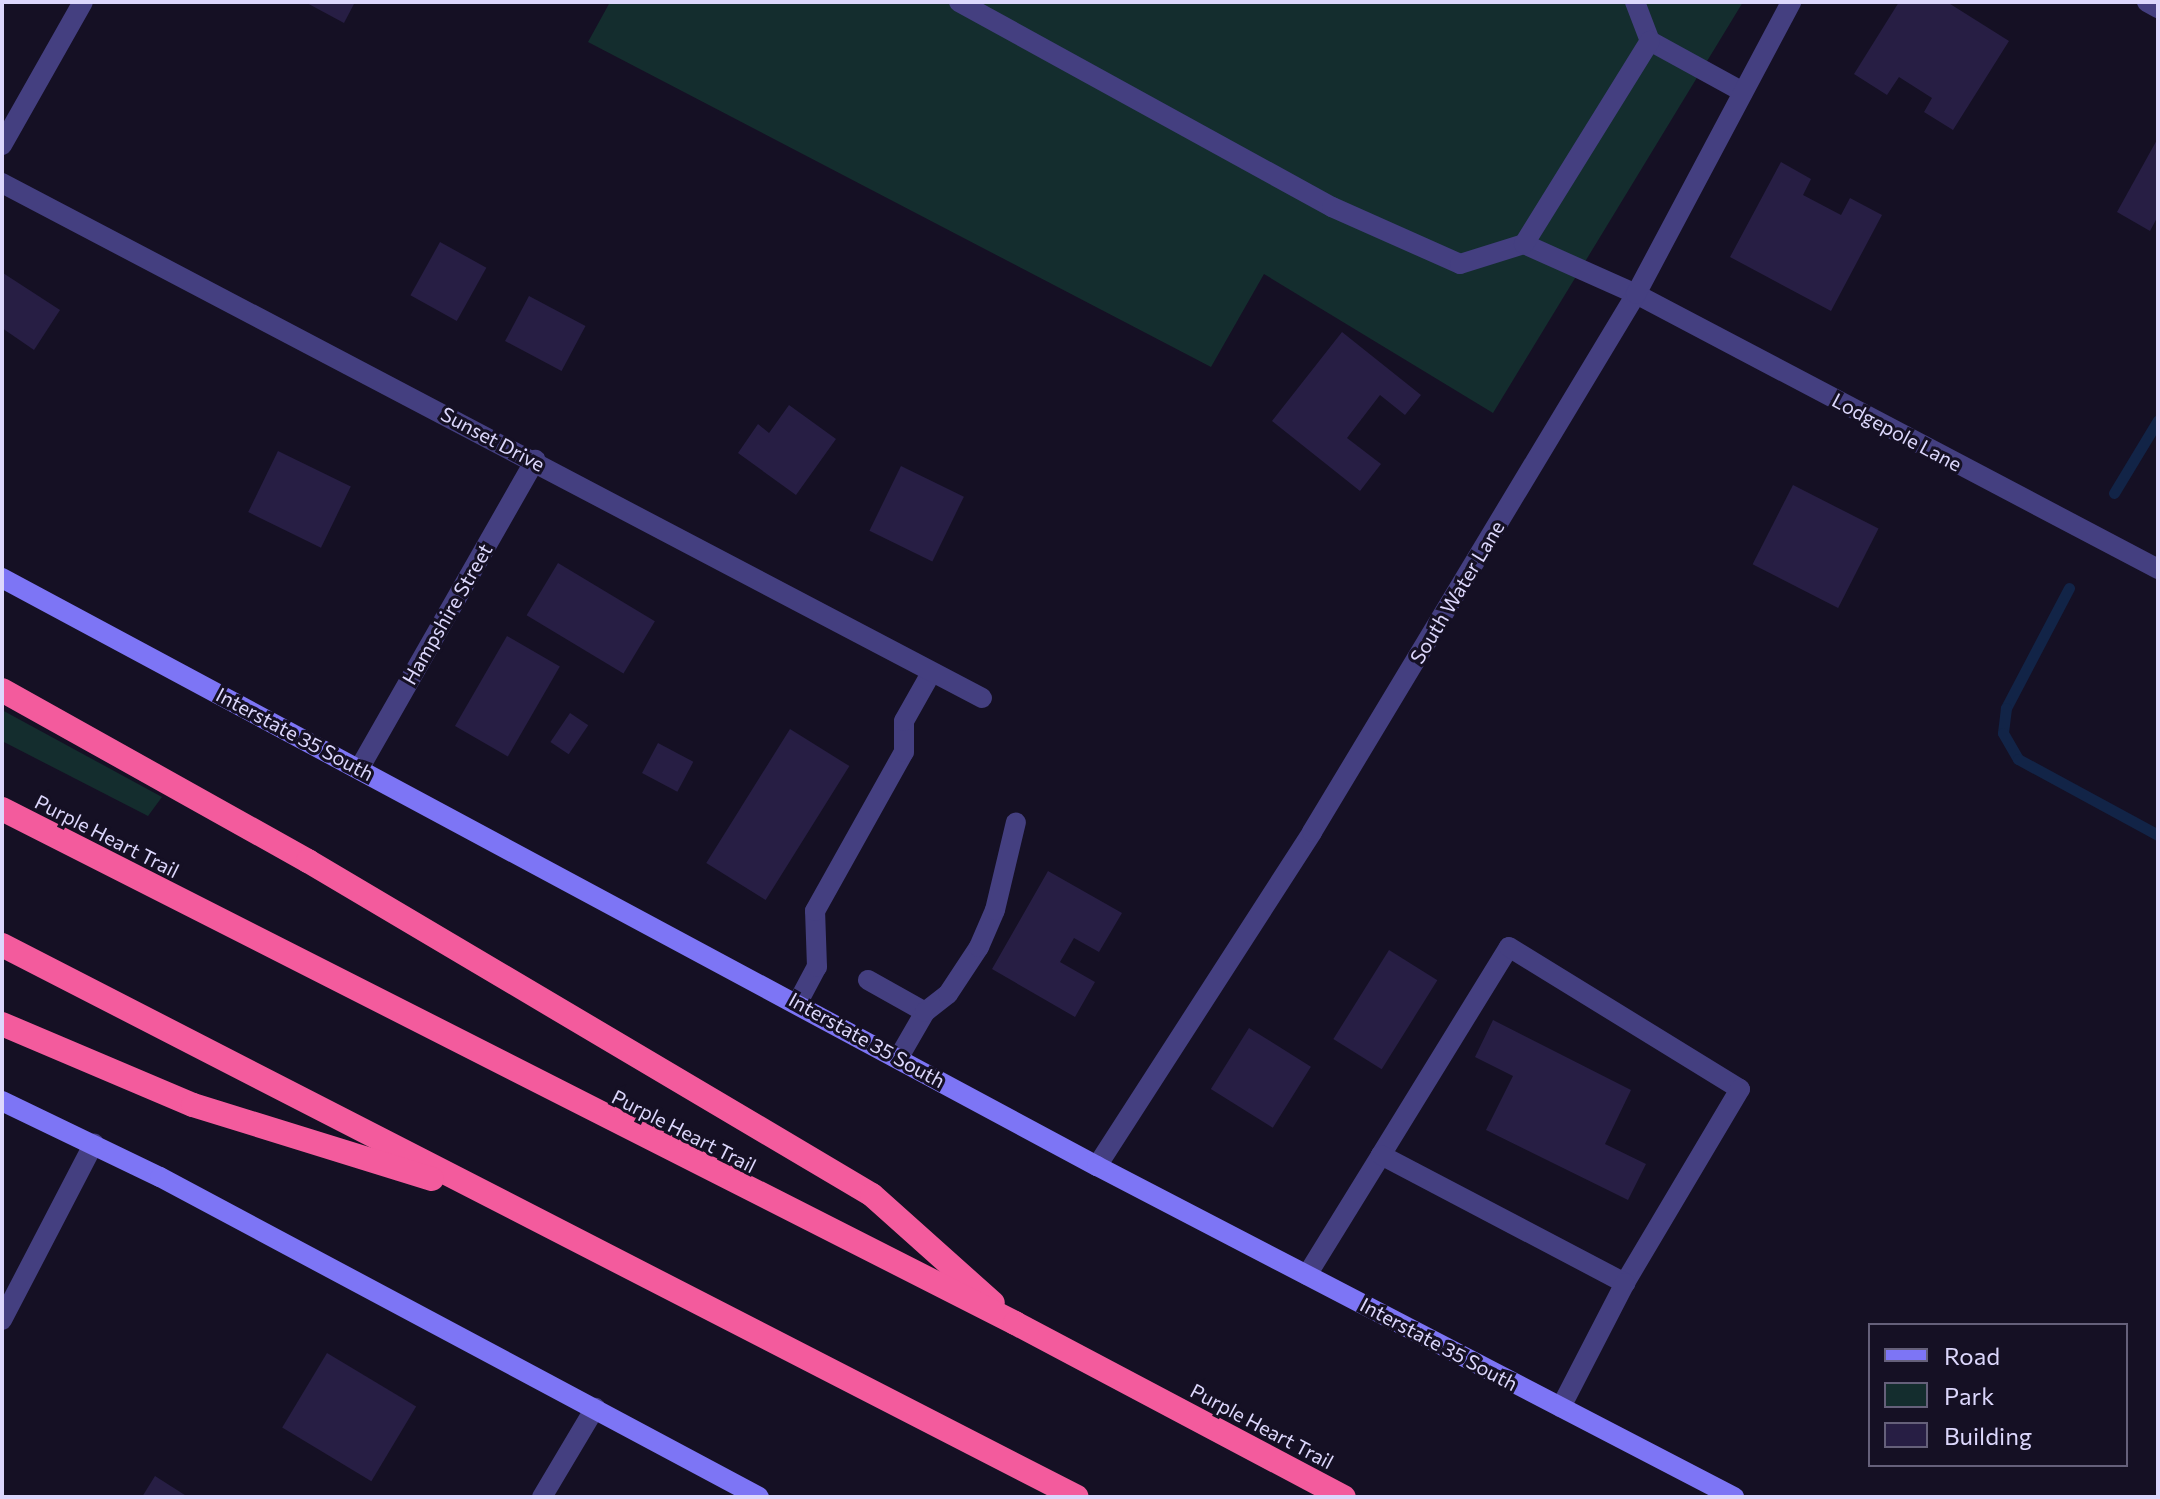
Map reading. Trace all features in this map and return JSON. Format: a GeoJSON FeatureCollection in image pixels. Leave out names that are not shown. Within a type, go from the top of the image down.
{"type":"FeatureCollection","features":[{"type":"Feature","properties":{"kind":"highway"},"geometry":{"type":"LineString","coordinates":[[2,690],[308,861],[872,1195],[1015,1323]]}},
{"type":"Feature","properties":{"kind":"highway","name":"Purple Heart Trail"},"geometry":{"type":"LineString","coordinates":[[2,809],[1015,1323],[1344,1497]]}},
{"type":"Feature","properties":{"kind":"highway"},"geometry":{"type":"LineString","coordinates":[[2,945],[1077,1497]]}},
{"type":"Feature","properties":{"kind":"highway"},"geometry":{"type":"LineString","coordinates":[[2,1024],[193,1105],[495,1198]]}},
{"type":"Feature","properties":{"kind":"main road","name":"Interstate 35 South"},"geometry":{"type":"LineString","coordinates":[[2,578],[798,1002],[1097,1166],[1734,1497]]}},
{"type":"Feature","properties":{"kind":"main road"},"geometry":{"type":"LineString","coordinates":[[2,1101],[94,1143],[759,1497]]}},
{"type":"Feature","properties":{"kind":"street"},"geometry":{"type":"LineString","coordinates":[[2,145],[83,2]]}},
{"type":"Feature","properties":{"kind":"street"},"geometry":{"type":"LineString","coordinates":[[959,2],[1332,207],[1460,264],[1524,244],[1650,41]]}},
{"type":"Feature","properties":{"kind":"street"},"geometry":{"type":"LineString","coordinates":[[1635,2],[1650,41],[1743,92]]}},
{"type":"Feature","properties":{"kind":"street","name":"South Water Lane"},"geometry":{"type":"LineString","coordinates":[[1097,1166],[1312,832],[1636,294],[1791,2]]}},
{"type":"Feature","properties":{"kind":"street"},"geometry":{"type":"LineString","coordinates":[[2147,2],[2158,8]]}},
{"type":"Feature","properties":{"kind":"street","name":"Sunset Drive"},"geometry":{"type":"LineString","coordinates":[[2,183],[535,460],[982,698]]}},
{"type":"Feature","properties":{"kind":"street","name":"Lodgepole Lane"},"geometry":{"type":"LineString","coordinates":[[1524,244],[1636,294],[2158,569]]}},
{"type":"Feature","properties":{"kind":"street","name":"Hampshire Street"},"geometry":{"type":"LineString","coordinates":[[359,769],[535,460]]}},
{"type":"Feature","properties":{"kind":"street"},"geometry":{"type":"LineString","coordinates":[[798,1002],[817,967],[815,911],[904,752],[904,721],[931,673]]}},
{"type":"Feature","properties":{"kind":"street"},"geometry":{"type":"LineString","coordinates":[[899,1057],[925,1012],[948,994],[979,947],[995,910],[1016,822]]}},
{"type":"Feature","properties":{"kind":"street"},"geometry":{"type":"LineString","coordinates":[[1307,1275],[1509,947],[1740,1089],[1625,1283],[1561,1407]]}},
{"type":"Feature","properties":{"kind":"street"},"geometry":{"type":"LineString","coordinates":[[868,980],[925,1012]]}},
{"type":"Feature","properties":{"kind":"street"},"geometry":{"type":"LineString","coordinates":[[2,1320],[94,1143]]}},
{"type":"Feature","properties":{"kind":"street"},"geometry":{"type":"LineString","coordinates":[[1381,1155],[1625,1283]]}},
{"type":"Feature","properties":{"kind":"street"},"geometry":{"type":"LineString","coordinates":[[542,1497],[595,1408]]}},
{"type":"Feature","properties":{"kind":"green space"},"geometry":{"type":"Polygon","coordinates":[[[610,2],[1743,2],[1493,413],[1264,274],[1211,367],[588,42],[610,2]]]}},
{"type":"Feature","properties":{"kind":"green space"},"geometry":{"type":"Polygon","coordinates":[[[2,710],[162,797],[148,816],[2,741],[2,710]]]}},
{"type":"Feature","properties":{"kind":"building"},"geometry":{"type":"Polygon","coordinates":[[[305,2],[355,2],[344,23],[305,2]]]}},
{"type":"Feature","properties":{"kind":"building"},"geometry":{"type":"Polygon","coordinates":[[[1899,2],[1947,2],[2009,41],[1953,130],[1924,112],[1932,98],[1899,77],[1887,95],[1854,74],[1899,2]]]}},
{"type":"Feature","properties":{"kind":"building"},"geometry":{"type":"Polygon","coordinates":[[[2158,138],[2158,216],[2150,231],[2117,212],[2158,138]]]}},
{"type":"Feature","properties":{"kind":"building"},"geometry":{"type":"Polygon","coordinates":[[[1781,162],[1811,179],[1803,195],[1841,215],[1850,198],[1882,215],[1831,311],[1730,257],[1781,162]]]}},
{"type":"Feature","properties":{"kind":"building"},"geometry":{"type":"Polygon","coordinates":[[[440,242],[486,268],[457,321],[410,295],[440,242]]]}},
{"type":"Feature","properties":{"kind":"building"},"geometry":{"type":"Polygon","coordinates":[[[3,273],[60,310],[34,350],[2,328],[3,273]]]}},
{"type":"Feature","properties":{"kind":"building"},"geometry":{"type":"Polygon","coordinates":[[[529,296],[586,326],[562,371],[505,341],[529,296]]]}},
{"type":"Feature","properties":{"kind":"building"},"geometry":{"type":"Polygon","coordinates":[[[1342,332],[1421,395],[1405,415],[1380,395],[1347,438],[1381,464],[1360,491],[1272,421],[1342,332]]]}},
{"type":"Feature","properties":{"kind":"building"},"geometry":{"type":"Polygon","coordinates":[[[789,405],[836,439],[796,495],[738,453],[758,424],[769,433],[789,405]]]}},
{"type":"Feature","properties":{"kind":"building"},"geometry":{"type":"Polygon","coordinates":[[[278,451],[351,487],[321,548],[248,512],[278,451]]]}},
{"type":"Feature","properties":{"kind":"building"},"geometry":{"type":"Polygon","coordinates":[[[901,466],[964,497],[932,561],[869,531],[901,466]]]}},
{"type":"Feature","properties":{"kind":"building"},"geometry":{"type":"Polygon","coordinates":[[[1793,485],[1879,529],[1838,608],[1753,564],[1793,485]]]}},
{"type":"Feature","properties":{"kind":"building"},"geometry":{"type":"Polygon","coordinates":[[[558,563],[655,621],[623,673],[527,615],[558,563]]]}},
{"type":"Feature","properties":{"kind":"building"},"geometry":{"type":"Polygon","coordinates":[[[507,636],[560,666],[508,757],[455,726],[507,636]]]}},
{"type":"Feature","properties":{"kind":"building"},"geometry":{"type":"Polygon","coordinates":[[[570,713],[588,725],[569,754],[550,742],[570,713]]]}},
{"type":"Feature","properties":{"kind":"building"},"geometry":{"type":"Polygon","coordinates":[[[790,729],[849,766],[766,900],[706,863],[790,729]]]}},
{"type":"Feature","properties":{"kind":"building"},"geometry":{"type":"Polygon","coordinates":[[[658,743],[693,762],[677,792],[642,773],[658,743]]]}},
{"type":"Feature","properties":{"kind":"building"},"geometry":{"type":"Polygon","coordinates":[[[1048,871],[1122,913],[1099,952],[1074,938],[1060,962],[1095,982],[1075,1017],[992,969],[1048,871]]]}},
{"type":"Feature","properties":{"kind":"building"},"geometry":{"type":"Polygon","coordinates":[[[1389,950],[1437,980],[1382,1069],[1333,1039],[1389,950]]]}},
{"type":"Feature","properties":{"kind":"building"},"geometry":{"type":"Polygon","coordinates":[[[1493,1020],[1631,1090],[1605,1144],[1646,1164],[1628,1200],[1486,1130],[1513,1076],[1475,1057],[1493,1020]]]}},
{"type":"Feature","properties":{"kind":"building"},"geometry":{"type":"Polygon","coordinates":[[[1249,1028],[1311,1067],[1273,1128],[1211,1089],[1249,1028]]]}},
{"type":"Feature","properties":{"kind":"building"},"geometry":{"type":"Polygon","coordinates":[[[327,1353],[416,1407],[371,1481],[282,1428],[327,1353]]]}},
{"type":"Feature","properties":{"kind":"building"},"geometry":{"type":"Polygon","coordinates":[[[155,1476],[188,1497],[142,1497],[155,1476]]]}},
{"type":"Feature","properties":{"kind":"waterway"},"geometry":{"type":"LineString","coordinates":[[2114,493],[2158,420]]}},
{"type":"Feature","properties":{"kind":"waterway"},"geometry":{"type":"LineString","coordinates":[[2069,588],[2006,708],[2003,733],[2018,759],[2158,835]]}}]}
